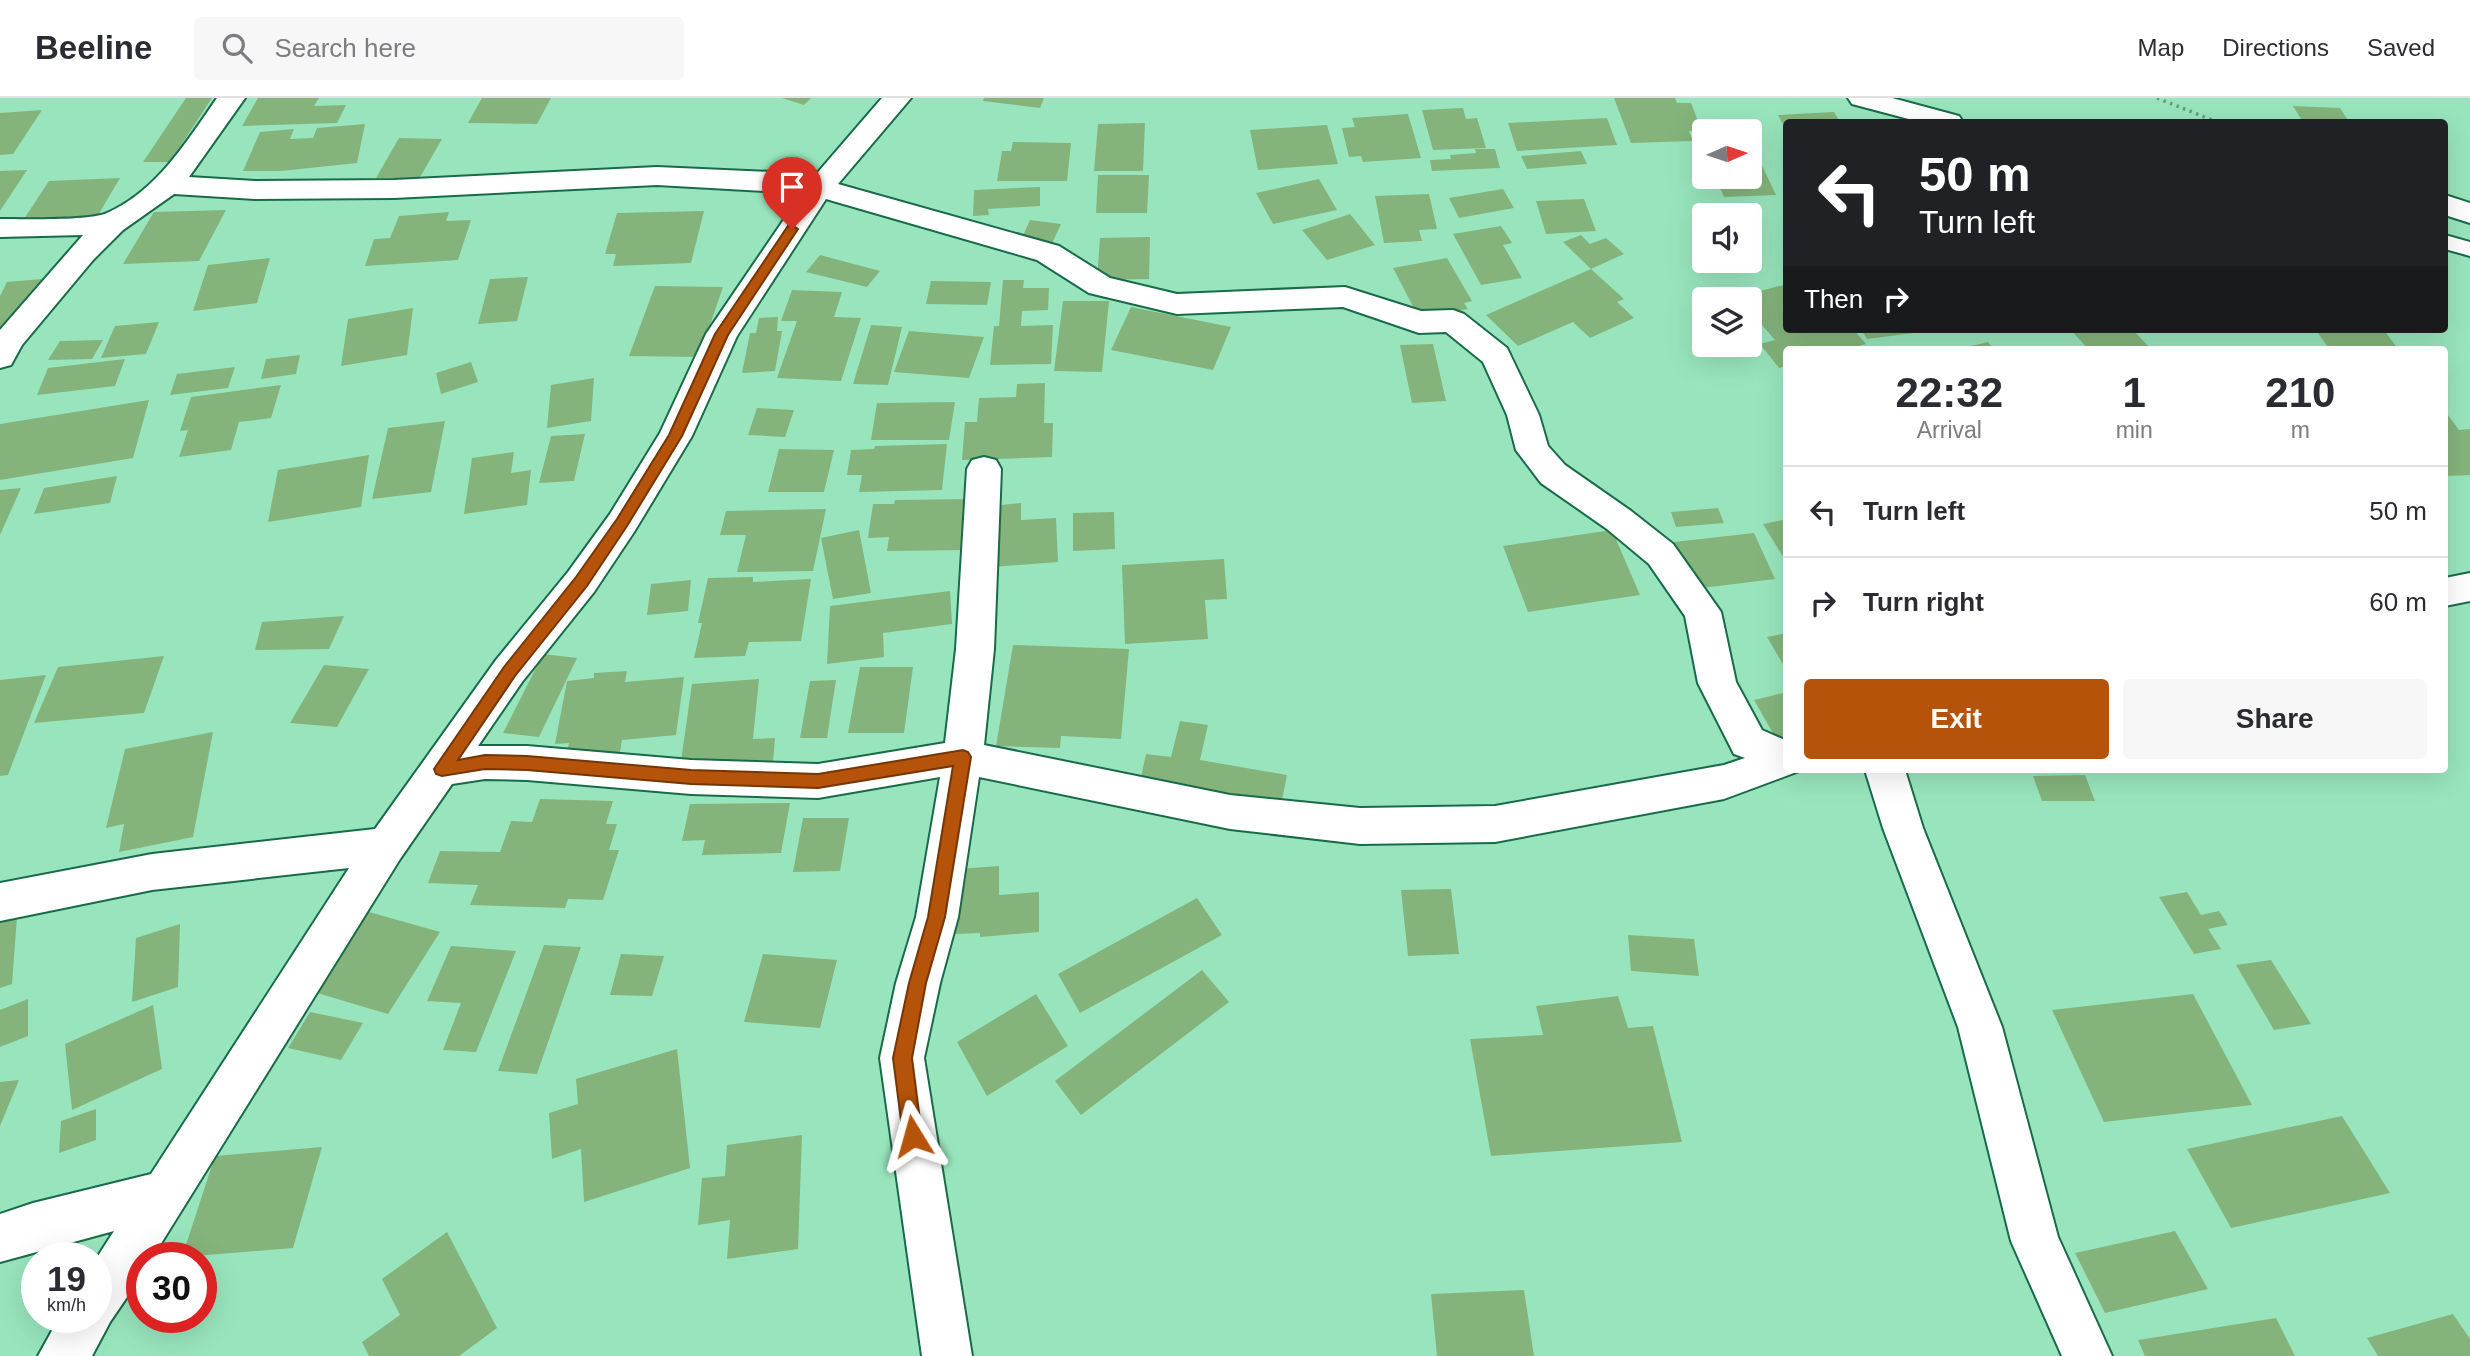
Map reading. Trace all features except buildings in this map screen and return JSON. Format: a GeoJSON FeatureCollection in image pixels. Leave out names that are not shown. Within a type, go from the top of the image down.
{"type":"FeatureCollection","features":[{"type":"Feature","properties":{"kind":"street"},"geometry":{"type":"LineString","coordinates":[[3,347],[82,253],[113,223],[168,185],[231,98]]}},
{"type":"Feature","properties":{"kind":"street"},"geometry":{"type":"LineString","coordinates":[[112,1277],[386,846],[509,671],[582,582],[622,523],[676,436],[722,334],[820,187],[897,98]]}},
{"type":"Feature","properties":{"kind":"street"},"geometry":{"type":"LineString","coordinates":[[1862,98],[1939,119]]}},
{"type":"Feature","properties":{"kind":"street"},"geometry":{"type":"LineString","coordinates":[[168,185],[242,190],[394,189],[657,176],[735,177],[795,182],[1048,253],[1100,286],[1177,304],[1345,297],[1419,322],[1454,321],[1496,356],[1523,415],[1533,450],[1553,474],[1619,520],[1661,554],[1703,612],[1717,683],[1748,742],[1783,757]]}},
{"type":"Feature","properties":{"kind":"street"},"geometry":{"type":"LineString","coordinates":[[2448,205],[2470,214]]}},
{"type":"Feature","properties":{"kind":"street"},"geometry":{"type":"LineString","coordinates":[[0,228],[52,228],[113,223]]}},
{"type":"Feature","properties":{"kind":"street"},"geometry":{"type":"LineString","coordinates":[[947,1356],[902,1058],[918,983],[937,917],[963,757],[975,649],[984,469]]}},
{"type":"Feature","properties":{"kind":"street"},"geometry":{"type":"LineString","coordinates":[[2448,591],[2470,587]]}},
{"type":"Feature","properties":{"kind":"street"},"geometry":{"type":"LineString","coordinates":[[442,769],[485,762],[527,763],[691,777],[818,781],[963,757],[1230,812],[1360,826],[1495,824],[1724,782],[1783,760]]}},
{"type":"Feature","properties":{"kind":"street"},"geometry":{"type":"LineString","coordinates":[[1886,773],[1903,828],[1980,1027],[2035,1241],[2087,1356]]}},
{"type":"Feature","properties":{"kind":"street"},"geometry":{"type":"LineString","coordinates":[[0,902],[152,872],[386,846]]}},
{"type":"Feature","properties":{"kind":"street"},"geometry":{"type":"LineString","coordinates":[[0,1238],[33,1227],[163,1195]]}},
{"type":"Feature","properties":{"kind":"street"},"geometry":{"type":"LineString","coordinates":[[63,1356],[78,1333]]}},
{"type":"Feature","properties":{"kind":"lane"},"geometry":{"type":"LineString","coordinates":[[2448,243],[2470,249]]}},
{"type":"Feature","properties":{"kind":"lane"},"geometry":{"type":"LineString","coordinates":[[2448,263],[2470,262]]}},
{"type":"Feature","properties":{"kind":"path"},"geometry":{"type":"LineString","coordinates":[[2157,98],[2210,119]]}},
{"type":"Feature","properties":{"kind":"route"},"geometry":{"type":"LineString","coordinates":[[792,229],[722,334],[676,436],[622,523],[582,582],[509,671],[442,769],[485,762],[527,763],[592,766],[691,777],[818,781],[963,757],[937,917],[918,983],[902,1058],[913,1136]]}}]}
